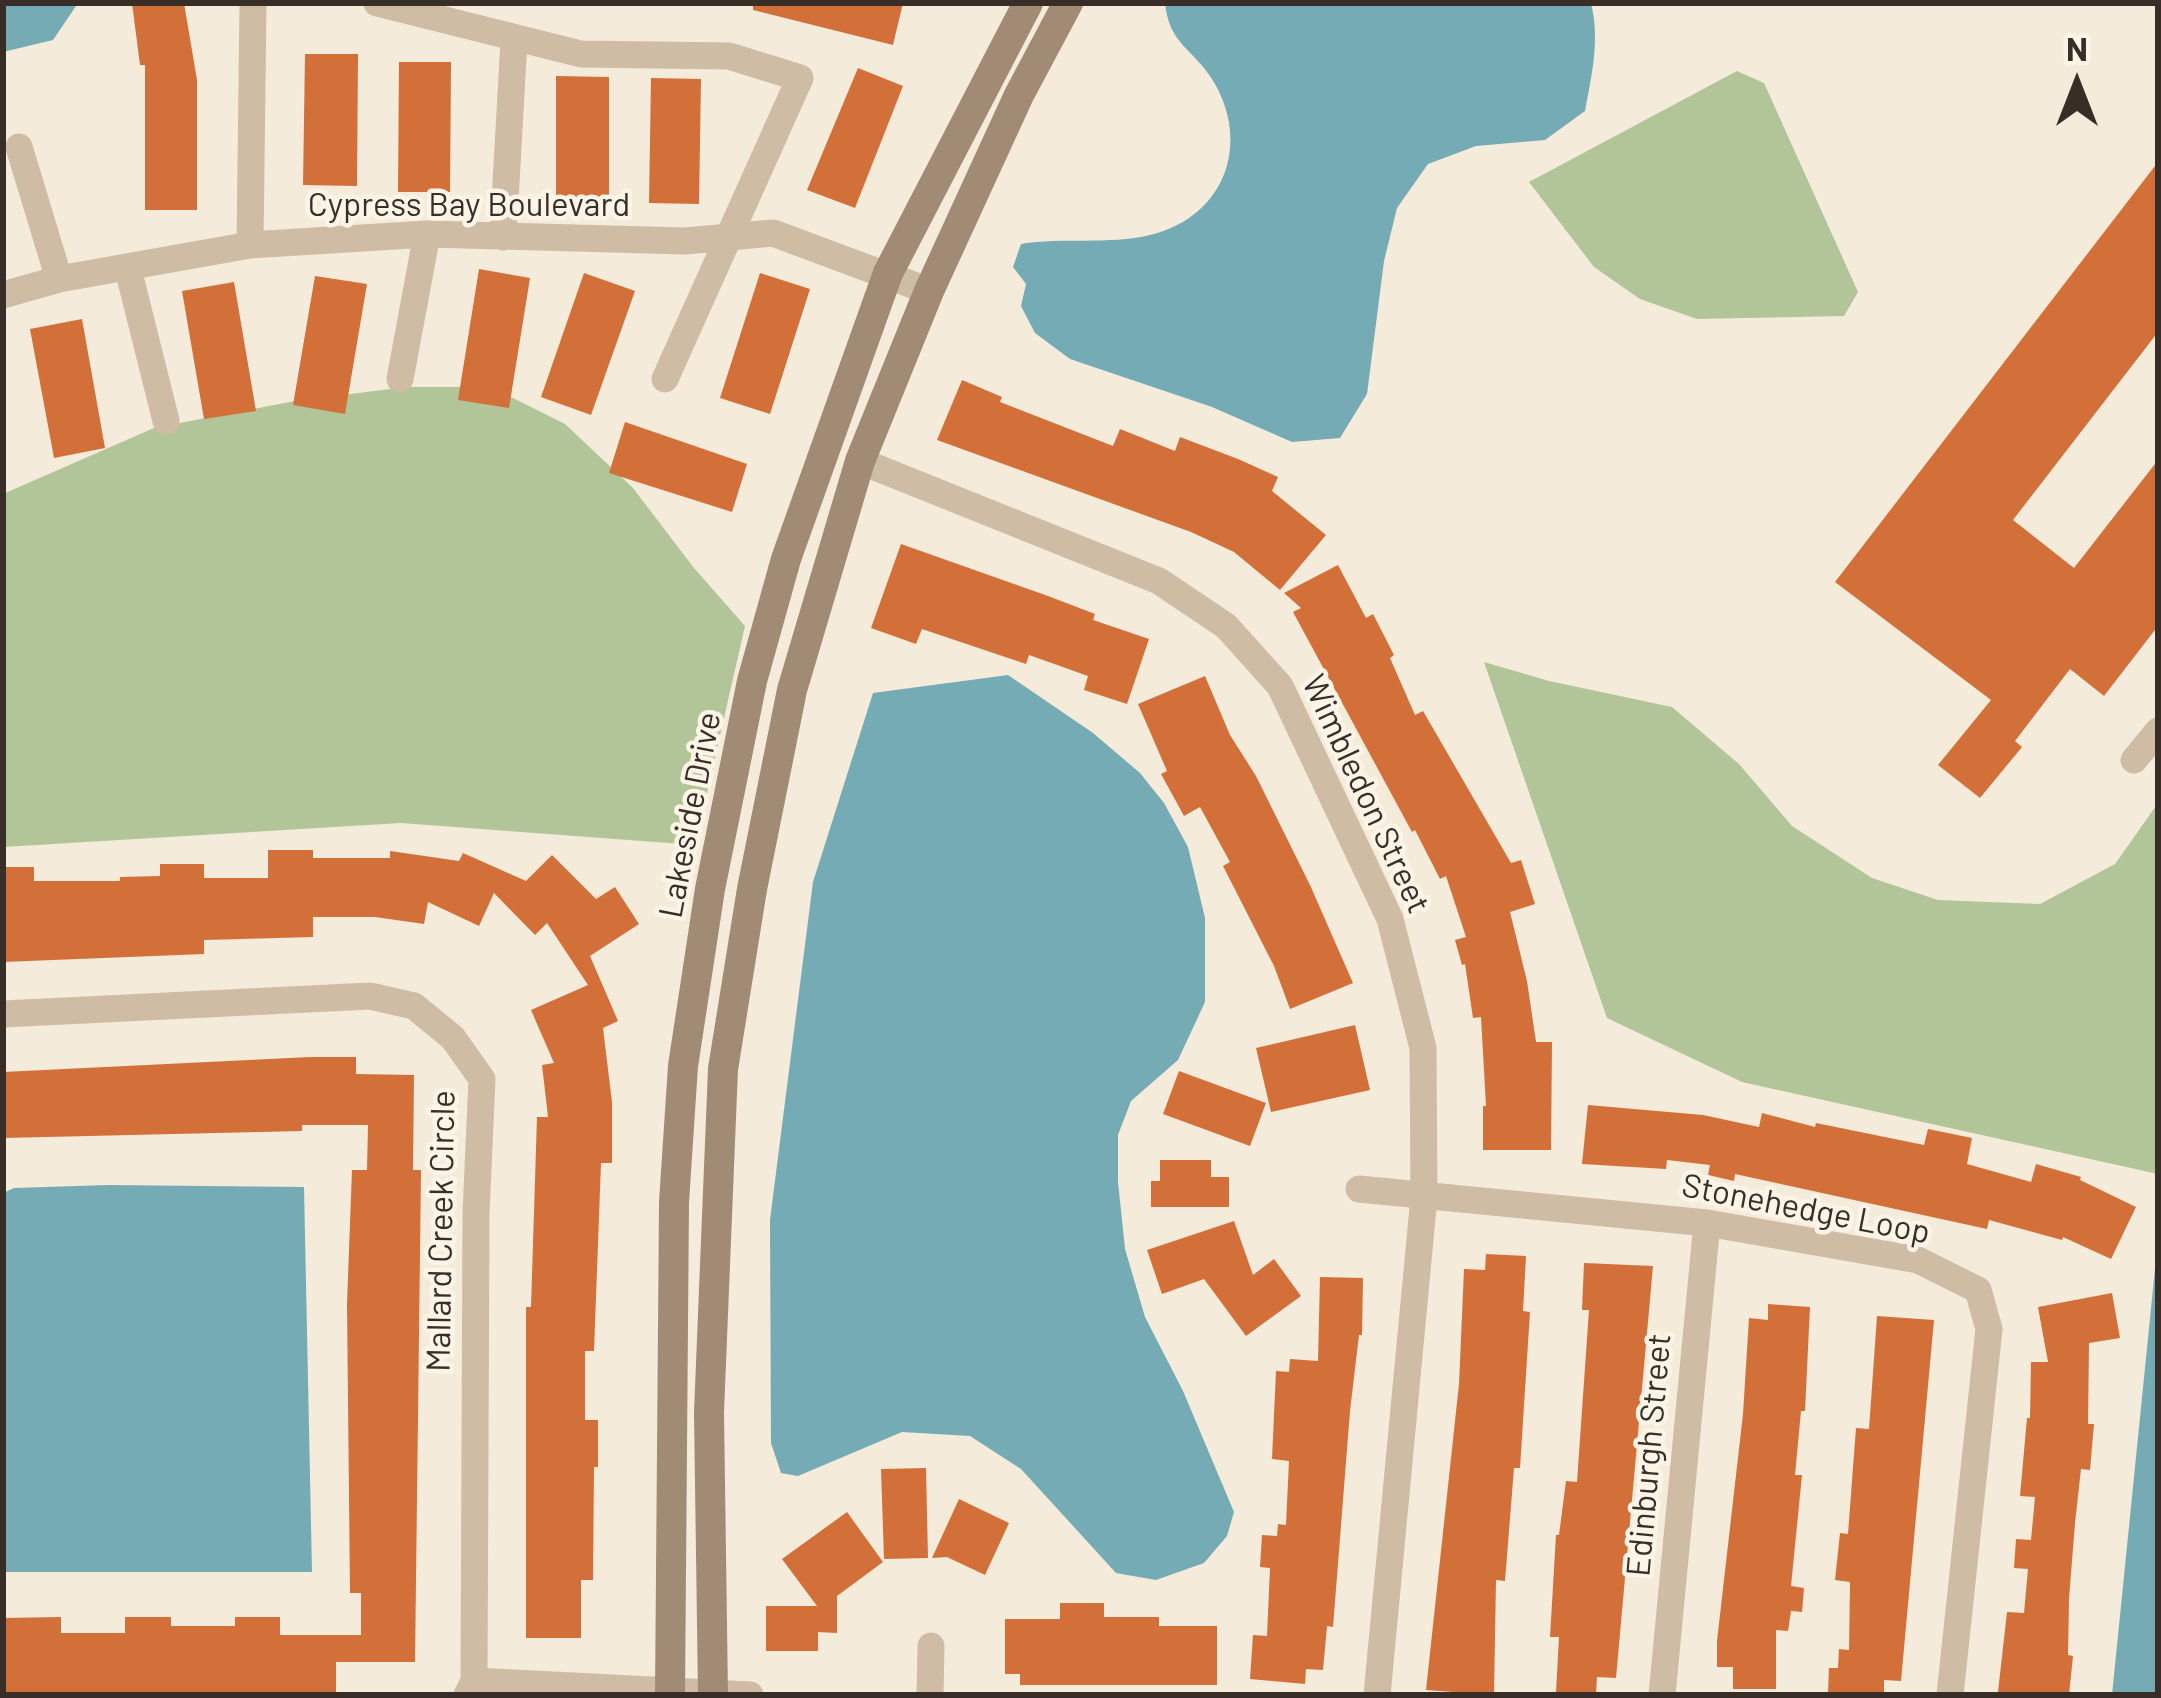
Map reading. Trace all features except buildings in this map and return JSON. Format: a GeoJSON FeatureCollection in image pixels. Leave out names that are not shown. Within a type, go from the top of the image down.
{"type":"FeatureCollection","features":[{"type":"Feature","properties":{"kind":"street"},"geometry":{"type":"LineString","coordinates":[[250,245],[253,3]]}},
{"type":"Feature","properties":{"kind":"street"},"geometry":{"type":"LineString","coordinates":[[377,3],[581,54],[729,56],[800,78],[664,379]]}},
{"type":"Feature","properties":{"kind":"street","name":"Lakeside Drive"},"geometry":{"type":"LineString","coordinates":[[670,1693],[674,1202],[683,1066],[710,889],[752,681],[786,559],[888,274],[1028,3]]}},
{"type":"Feature","properties":{"kind":"street"},"geometry":{"type":"LineString","coordinates":[[713,1694],[710,1412],[723,1069],[752,889],[792,690],[860,461],[929,291],[1019,95],[1068,3]]}},
{"type":"Feature","properties":{"kind":"street"},"geometry":{"type":"LineString","coordinates":[[503,237],[514,40]]}},
{"type":"Feature","properties":{"kind":"street"},"geometry":{"type":"LineString","coordinates":[[19,147],[59,279]]}},
{"type":"Feature","properties":{"kind":"street","name":"Cypress Bay Boulevard"},"geometry":{"type":"LineString","coordinates":[[3,295],[59,279],[250,245],[427,234],[686,241],[773,233],[929,291]]}},
{"type":"Feature","properties":{"kind":"street"},"geometry":{"type":"LineString","coordinates":[[400,379],[427,234]]}},
{"type":"Feature","properties":{"kind":"street"},"geometry":{"type":"LineString","coordinates":[[128,269],[166,421]]}},
{"type":"Feature","properties":{"kind":"street","name":"Wimbledon Street"},"geometry":{"type":"LineString","coordinates":[[860,461],[1159,581],[1226,626],[1280,686],[1390,919],[1423,1048],[1424,1196],[1378,1695]]}},
{"type":"Feature","properties":{"kind":"street"},"geometry":{"type":"LineString","coordinates":[[2134,760],[2158,731]]}},
{"type":"Feature","properties":{"kind":"street","name":"Mallard Creek Circle"},"geometry":{"type":"LineString","coordinates":[[3,1014],[370,995],[414,1006],[453,1038],[482,1079],[470,1688],[670,1693]]}},
{"type":"Feature","properties":{"kind":"street","name":"Stonehedge Loop"},"geometry":{"type":"LineString","coordinates":[[1359,1189],[1707,1222],[1918,1260],[1978,1290],[1989,1329],[1950,1695]]}},
{"type":"Feature","properties":{"kind":"street","name":"Edinburgh Street"},"geometry":{"type":"LineString","coordinates":[[1662,1695],[1707,1222]]}},
{"type":"Feature","properties":{"kind":"street"},"geometry":{"type":"LineString","coordinates":[[930,1695],[931,1646]]}},
{"type":"Feature","properties":{"kind":"street"},"geometry":{"type":"LineString","coordinates":[[670,1693],[750,1695]]}},
{"type":"Feature","properties":{"kind":"green space"},"geometry":{"type":"Polygon","coordinates":[[[1737,71],[1764,83],[1858,292],[1844,316],[1697,319],[1640,299],[1594,267],[1529,182],[1737,71]]]}},
{"type":"Feature","properties":{"kind":"green space"},"geometry":{"type":"Polygon","coordinates":[[[406,387],[491,387],[565,424],[633,488],[745,626],[695,845],[401,823],[3,847],[3,494],[154,428],[295,401],[406,387]]]}},
{"type":"Feature","properties":{"kind":"green space"},"geometry":{"type":"Polygon","coordinates":[[[1484,662],[1672,707],[1739,764],[1792,826],[1872,878],[1938,900],[2040,904],[2115,864],[2158,803],[2158,1174],[1742,1082],[1607,1018],[1484,662]]]}},
{"type":"Feature","properties":{"kind":"water"},"geometry":{"type":"Polygon","coordinates":[[[3,3],[78,3],[53,40],[3,52],[3,3]]]}},
{"type":"Feature","properties":{"kind":"water"},"geometry":{"type":"Polygon","coordinates":[[[1165,3],[1591,3],[1595,44],[1585,111],[1545,140],[1476,146],[1428,164],[1397,208],[1384,261],[1367,394],[1340,438],[1292,442],[1212,407],[1070,359],[1035,333],[1021,306],[1026,284],[1013,267],[1021,244],[1150,235],[1197,212],[1224,174],[1230,128],[1224,103],[1205,69],[1171,28],[1165,3]]]}},
{"type":"Feature","properties":{"kind":"water"},"geometry":{"type":"Polygon","coordinates":[[[1008,675],[1093,733],[1140,773],[1164,803],[1188,847],[1205,918],[1205,1002],[1178,1060],[1131,1101],[1118,1135],[1118,1182],[1125,1249],[1145,1317],[1183,1391],[1234,1512],[1227,1536],[1204,1563],[1156,1580],[1116,1573],[1021,1469],[970,1436],[902,1432],[798,1476],[781,1473],[771,1443],[770,1220],[813,882],[873,693],[1008,675]]]}},
{"type":"Feature","properties":{"kind":"water"},"geometry":{"type":"Polygon","coordinates":[[[304,1187],[312,1572],[3,1572],[3,1193],[14,1188],[304,1187]]]}},
{"type":"Feature","properties":{"kind":"water"},"geometry":{"type":"Polygon","coordinates":[[[2158,1239],[2158,1695],[2112,1695],[2158,1239]]]}}]}
